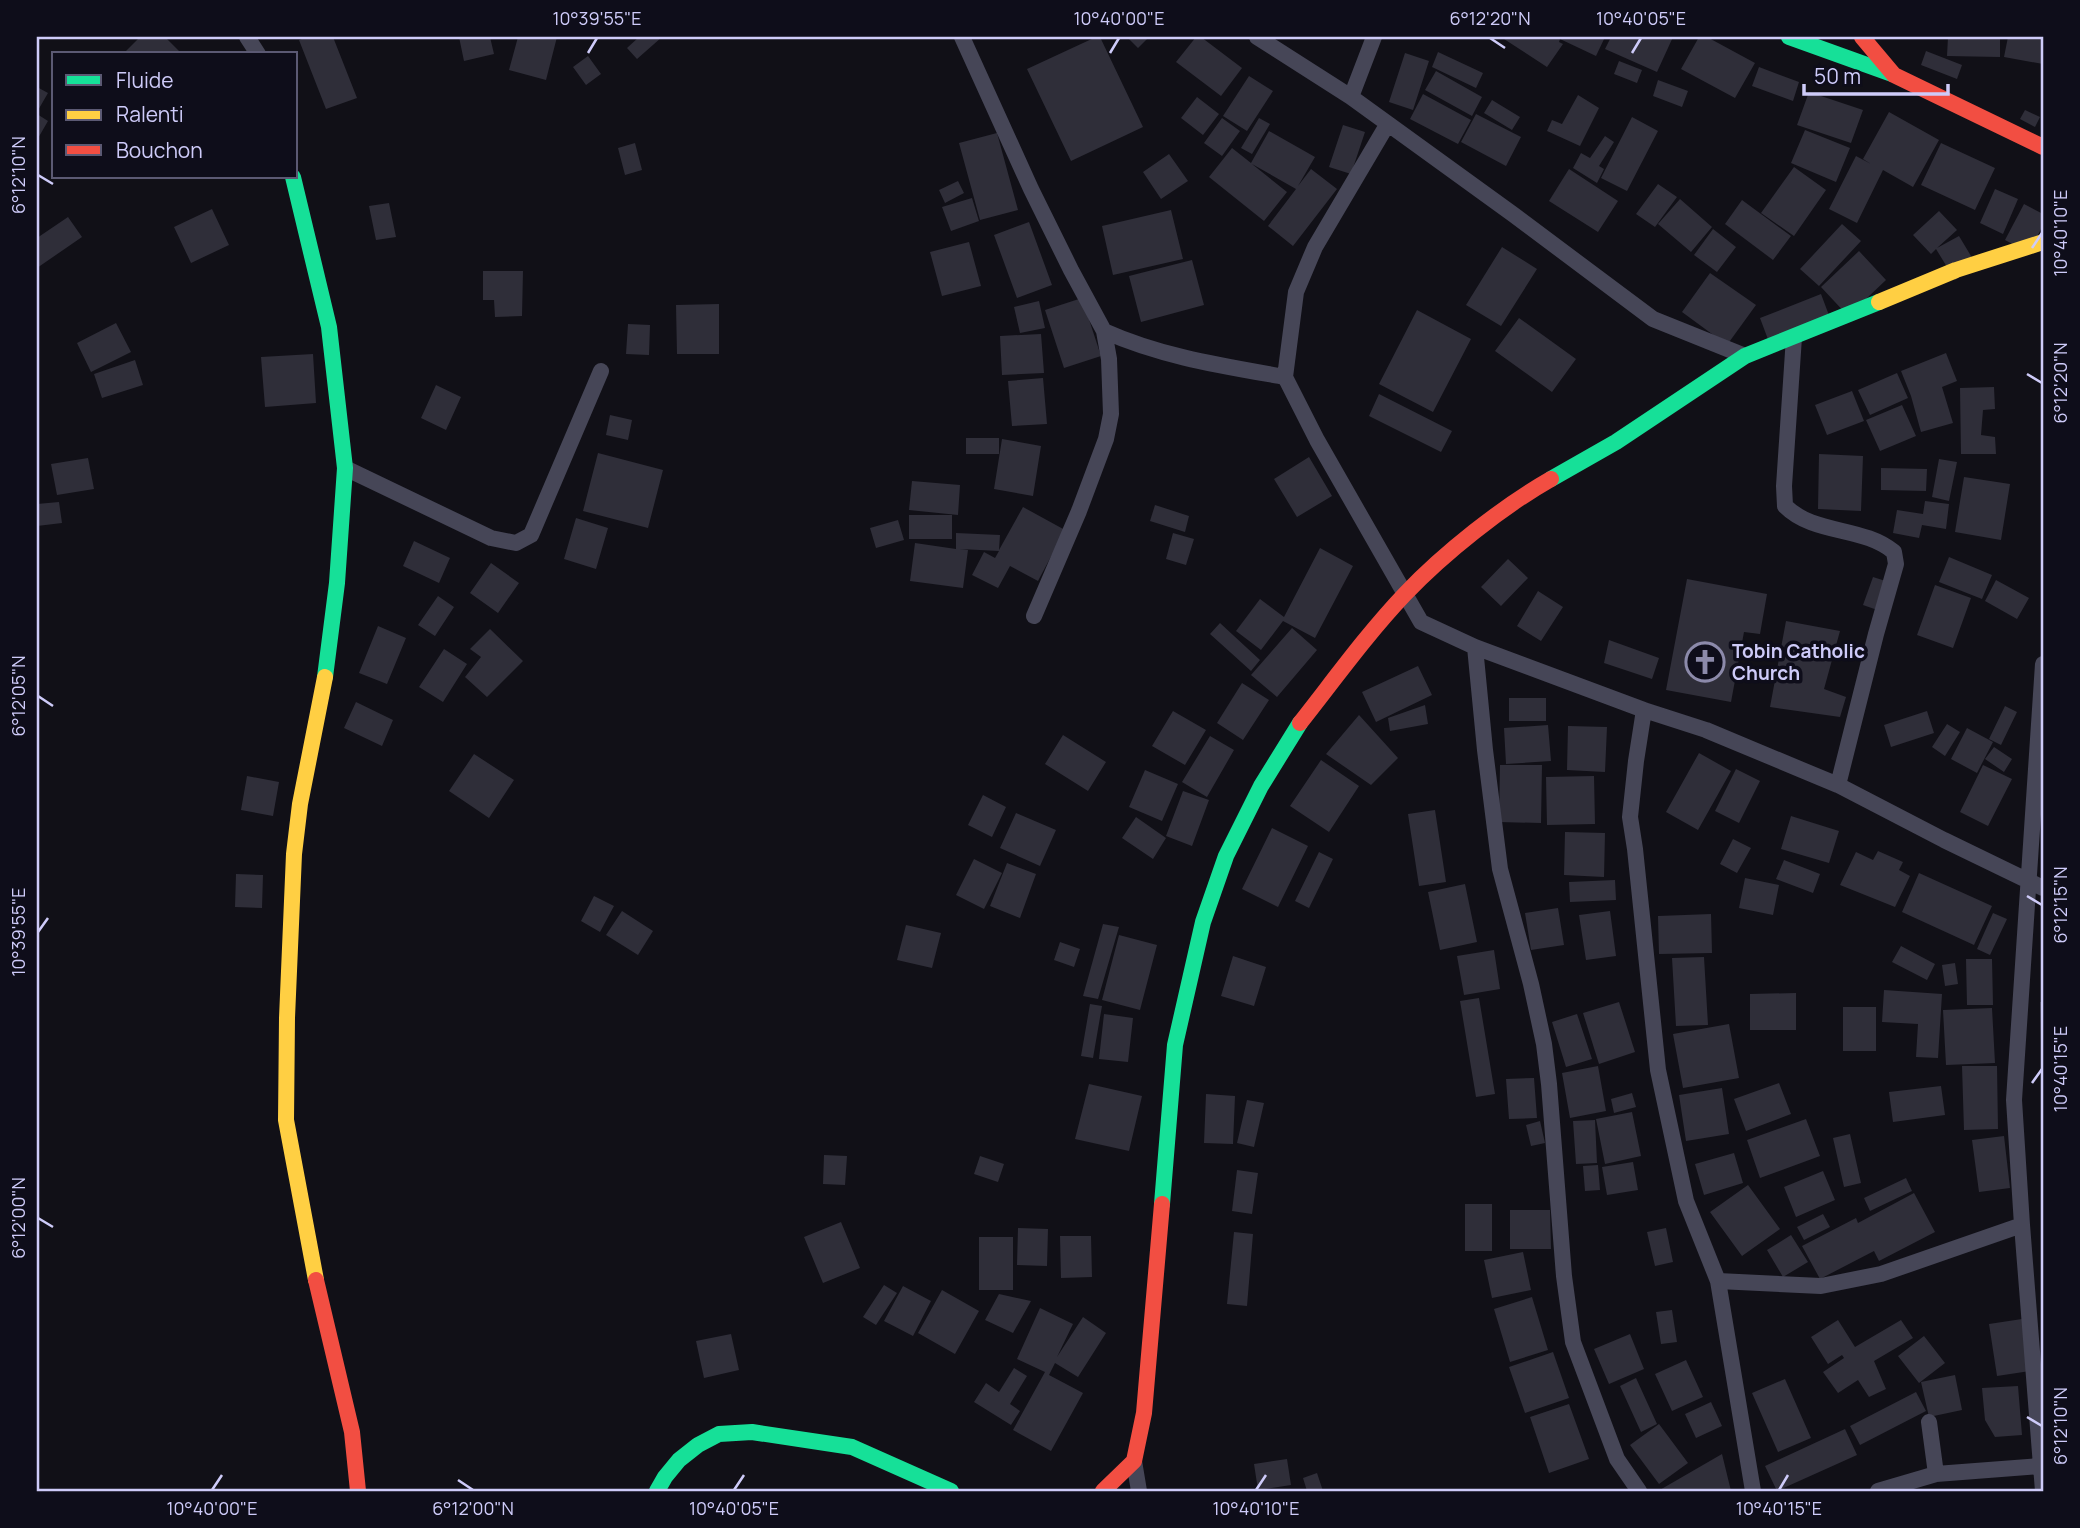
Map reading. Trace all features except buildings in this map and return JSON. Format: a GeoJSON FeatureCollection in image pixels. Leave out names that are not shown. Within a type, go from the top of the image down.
{"type":"FeatureCollection","features":[{"type":"Feature","properties":{"kind":"main road"},"geometry":{"type":"LineString","coordinates":[[1789,37],[1894,75],[2043,147]]}},
{"type":"Feature","properties":{"kind":"main road"},"geometry":{"type":"LineString","coordinates":[[1862,37],[1894,75]]}},
{"type":"Feature","properties":{"kind":"main road"},"geometry":{"type":"LineString","coordinates":[[293,178],[329,327],[345,468],[337,583],[323,690],[293,853],[285,1100],[286,1120],[318,1289],[352,1432],[358,1491]]}},
{"type":"Feature","properties":{"kind":"main road"},"geometry":{"type":"LineString","coordinates":[[1103,1491],[1134,1461],[1144,1413],[1175,1045],[1203,922],[1226,856],[1261,786],[1293,733],[1355,652],[1405,594],[1447,555],[1521,496],[1616,442],[1745,356],[1956,270],[2043,242]]}},
{"type":"Feature","properties":{"kind":"main road"},"geometry":{"type":"LineString","coordinates":[[657,1491],[665,1476],[679,1460],[698,1445],[719,1434],[752,1432],[852,1447],[951,1491]]}},
{"type":"Feature","properties":{"kind":"street"},"geometry":{"type":"LineString","coordinates":[[247,37],[257,52]]}},
{"type":"Feature","properties":{"kind":"street"},"geometry":{"type":"LineString","coordinates":[[962,37],[1031,189],[1104,331],[1109,359],[1111,414],[1106,439],[1079,511],[1034,616]]}},
{"type":"Feature","properties":{"kind":"street"},"geometry":{"type":"LineString","coordinates":[[1257,37],[1351,97],[1653,319],[1745,356]]}},
{"type":"Feature","properties":{"kind":"street"},"geometry":{"type":"LineString","coordinates":[[1351,97],[1374,37]]}},
{"type":"Feature","properties":{"kind":"street"},"geometry":{"type":"LineString","coordinates":[[1387,125],[1315,247],[1296,292],[1290,322],[1285,377],[1317,440],[1421,622],[1475,648],[1706,730],[1839,785],[2043,888]]}},
{"type":"Feature","properties":{"kind":"street"},"geometry":{"type":"LineString","coordinates":[[1104,331],[1158,352],[1285,377]]}},
{"type":"Feature","properties":{"kind":"street"},"geometry":{"type":"LineString","coordinates":[[1794,337],[1785,506],[1796,517],[1883,543],[1894,552],[1896,564],[1875,634],[1839,785]]}},
{"type":"Feature","properties":{"kind":"street"},"geometry":{"type":"LineString","coordinates":[[345,468],[491,538],[516,543],[531,535],[601,371]]}},
{"type":"Feature","properties":{"kind":"street"},"geometry":{"type":"LineString","coordinates":[[1475,648],[1500,869],[1544,1044],[1564,1276],[1573,1342],[1617,1459],[1639,1491]]}},
{"type":"Feature","properties":{"kind":"street"},"geometry":{"type":"LineString","coordinates":[[2043,664],[2014,1100],[2043,1491]]}},
{"type":"Feature","properties":{"kind":"street"},"geometry":{"type":"LineString","coordinates":[[1644,710],[1630,817],[1658,1070],[1686,1201],[1718,1282],[1753,1491]]}},
{"type":"Feature","properties":{"kind":"street"},"geometry":{"type":"LineString","coordinates":[[1718,1282],[1821,1286],[1881,1274],[2022,1225]]}},
{"type":"Feature","properties":{"kind":"street"},"geometry":{"type":"LineString","coordinates":[[1929,1422],[1936,1474]]}},
{"type":"Feature","properties":{"kind":"street"},"geometry":{"type":"LineString","coordinates":[[1134,1461],[1139,1491]]}},
{"type":"Feature","properties":{"kind":"street"},"geometry":{"type":"LineString","coordinates":[[1878,1491],[1936,1474],[2040,1466]]}},
{"type":"Feature","properties":{"kind":"traffic: fast"},"geometry":{"type":"LineString","coordinates":[[1789,37],[1892,74]]}},
{"type":"Feature","properties":{"kind":"traffic: fast"},"geometry":{"type":"LineString","coordinates":[[293,178],[329,327],[345,468],[337,583],[325,677]]}},
{"type":"Feature","properties":{"kind":"traffic: fast"},"geometry":{"type":"LineString","coordinates":[[1551,479],[1616,442],[1745,356],[1879,302]]}},
{"type":"Feature","properties":{"kind":"traffic: fast"},"geometry":{"type":"LineString","coordinates":[[1162,1204],[1175,1045],[1203,922],[1226,856],[1261,786],[1300,723]]}},
{"type":"Feature","properties":{"kind":"traffic: fast"},"geometry":{"type":"LineString","coordinates":[[657,1491],[679,1460],[698,1445],[719,1434],[752,1432],[852,1447],[951,1491]]}},
{"type":"Feature","properties":{"kind":"traffic: slow"},"geometry":{"type":"LineString","coordinates":[[1879,302],[1956,270],[2043,242]]}},
{"type":"Feature","properties":{"kind":"traffic: slow"},"geometry":{"type":"LineString","coordinates":[[316,1280],[286,1120],[287,1018],[294,854],[300,804],[325,677]]}},
{"type":"Feature","properties":{"kind":"traffic: jam"},"geometry":{"type":"LineString","coordinates":[[1862,37],[1894,75],[2043,147]]}},
{"type":"Feature","properties":{"kind":"traffic: jam"},"geometry":{"type":"LineString","coordinates":[[1300,723],[1377,625],[1420,578],[1494,517],[1551,479]]}},
{"type":"Feature","properties":{"kind":"traffic: jam"},"geometry":{"type":"LineString","coordinates":[[1103,1491],[1134,1461],[1144,1413],[1162,1204]]}},
{"type":"Feature","properties":{"kind":"traffic: jam"},"geometry":{"type":"LineString","coordinates":[[316,1280],[352,1432],[358,1491]]}},
{"type":"Feature","properties":{"kind":"place","name":"Tobin Catholic Church"},"geometry":{"type":"Point","coordinates":[1705,662]}}]}
